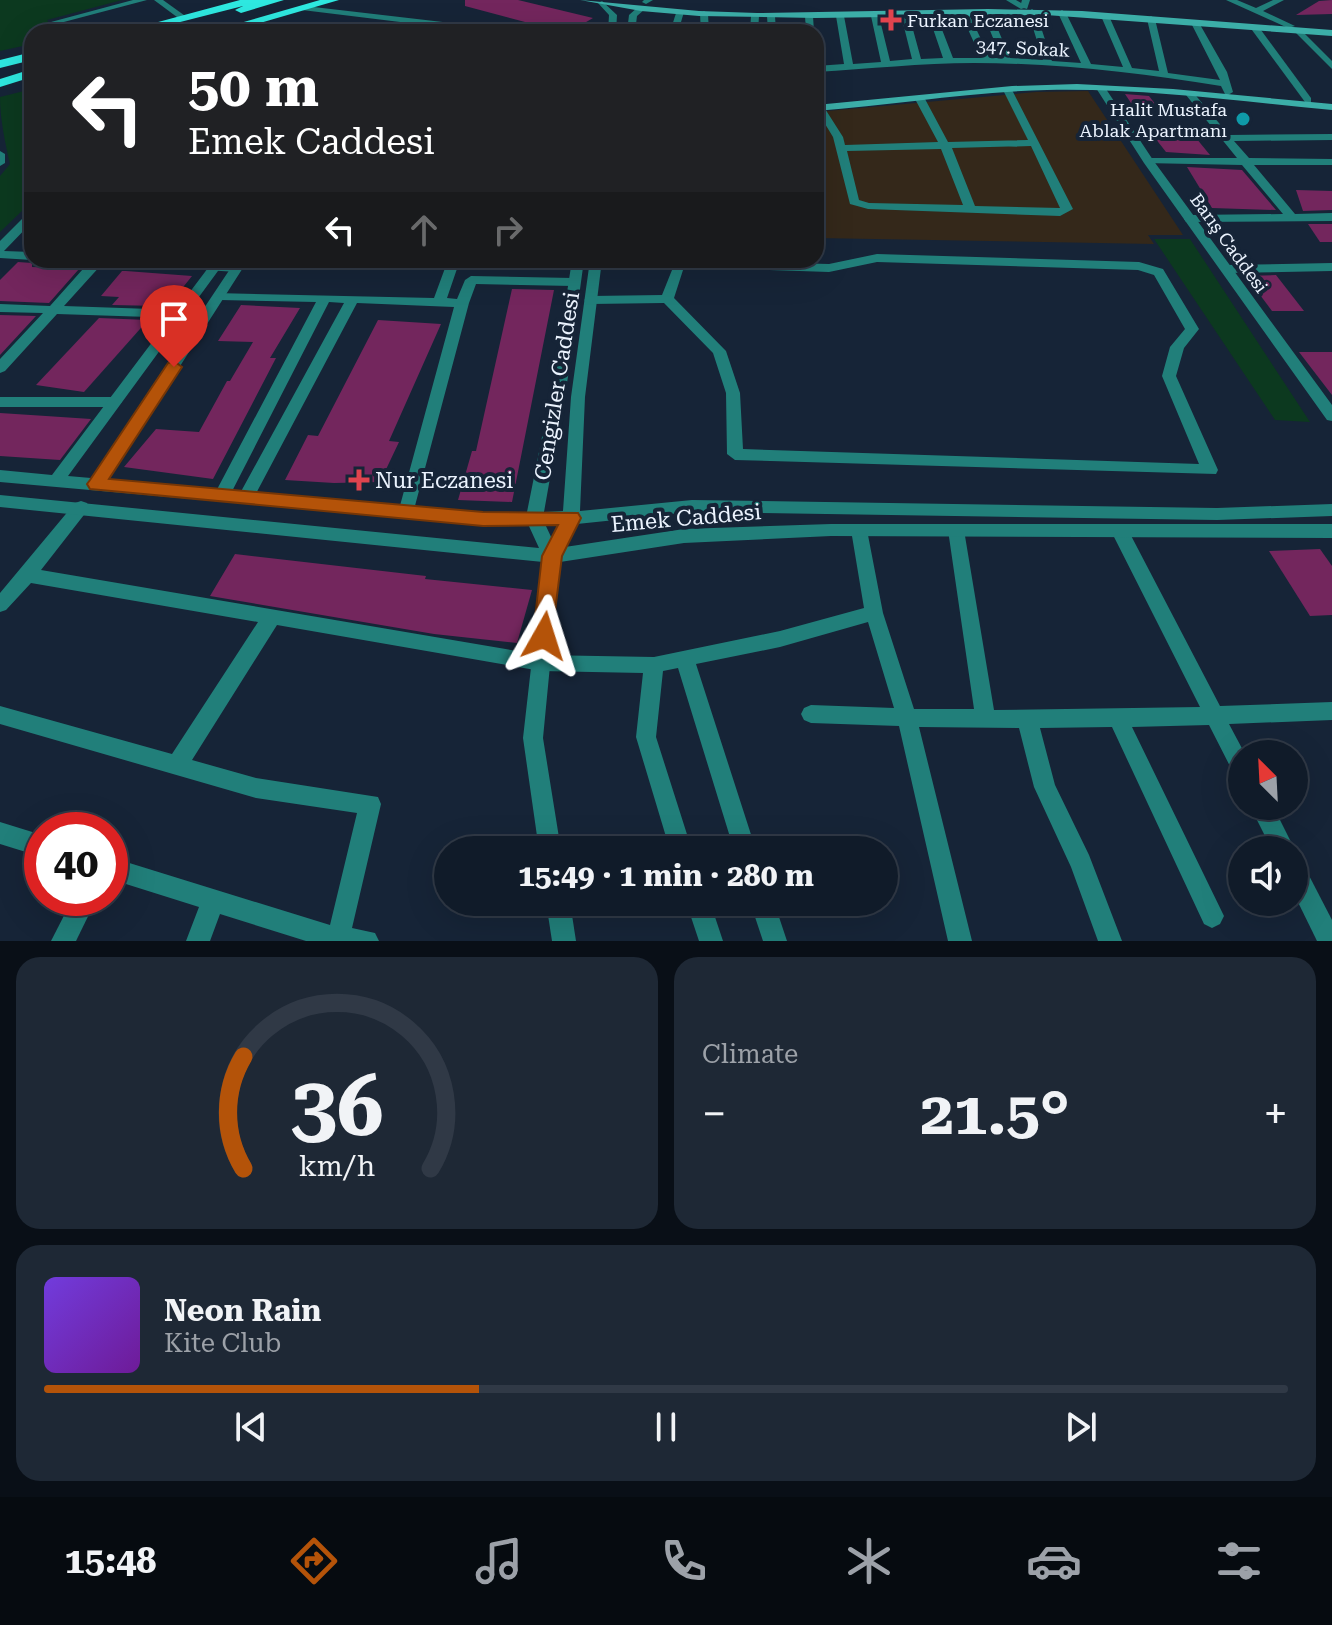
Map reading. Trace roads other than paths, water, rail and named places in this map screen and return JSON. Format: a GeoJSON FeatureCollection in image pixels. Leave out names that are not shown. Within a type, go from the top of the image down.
{"type":"FeatureCollection","features":[{"type":"Feature","properties":{"kind":"highway"},"geometry":{"type":"LineString","coordinates":[[160,24],[253,0]]}},
{"type":"Feature","properties":{"kind":"highway"},"geometry":{"type":"LineString","coordinates":[[187,24],[278,0]]}},
{"type":"Feature","properties":{"kind":"highway"},"geometry":{"type":"LineString","coordinates":[[219,24],[333,0]]}},
{"type":"Feature","properties":{"kind":"highway"},"geometry":{"type":"LineString","coordinates":[[240,24],[304,4]]}},
{"type":"Feature","properties":{"kind":"highway"},"geometry":{"type":"LineString","coordinates":[[0,64],[24,58]]}},
{"type":"Feature","properties":{"kind":"highway"},"geometry":{"type":"LineString","coordinates":[[0,72],[24,66]]}},
{"type":"Feature","properties":{"kind":"highway"},"geometry":{"type":"LineString","coordinates":[[0,82],[24,75]]}},
{"type":"Feature","properties":{"kind":"highway"},"geometry":{"type":"LineString","coordinates":[[0,91],[24,84]]}},
{"type":"Feature","properties":{"kind":"main road"},"geometry":{"type":"LineString","coordinates":[[584,0],[776,10],[1027,7],[1332,31]]}},
{"type":"Feature","properties":{"kind":"main road"},"geometry":{"type":"LineString","coordinates":[[633,0],[680,12],[704,14],[875,16],[987,13],[1027,7],[1062,13],[1255,28],[1295,28]]}},
{"type":"Feature","properties":{"kind":"main road"},"geometry":{"type":"LineString","coordinates":[[824,104],[1023,83],[1228,88],[1308,100],[1330,108]]}},
{"type":"Feature","properties":{"kind":"main road"},"geometry":{"type":"LineString","coordinates":[[824,105],[1008,90],[1101,88],[1189,93],[1330,108]]}},
{"type":"Feature","properties":{"kind":"street"},"geometry":{"type":"LineString","coordinates":[[56,24],[143,0]]}},
{"type":"Feature","properties":{"kind":"street"},"geometry":{"type":"LineString","coordinates":[[158,0],[184,18]]}},
{"type":"Feature","properties":{"kind":"street"},"geometry":{"type":"LineString","coordinates":[[1010,0],[1027,7],[1049,64]]}},
{"type":"Feature","properties":{"kind":"street"},"geometry":{"type":"LineString","coordinates":[[1230,0],[1295,28],[1332,66]]}},
{"type":"Feature","properties":{"kind":"street"},"geometry":{"type":"LineString","coordinates":[[1256,11],[1280,0]]}},
{"type":"Feature","properties":{"kind":"street"},"geometry":{"type":"LineString","coordinates":[[602,3],[613,15],[612,24]]}},
{"type":"Feature","properties":{"kind":"street"},"geometry":{"type":"LineString","coordinates":[[304,4],[446,24]]}},
{"type":"Feature","properties":{"kind":"street"},"geometry":{"type":"LineString","coordinates":[[632,24],[633,15],[646,4]]}},
{"type":"Feature","properties":{"kind":"street"},"geometry":{"type":"LineString","coordinates":[[676,24],[680,12]]}},
{"type":"Feature","properties":{"kind":"street"},"geometry":{"type":"LineString","coordinates":[[987,13],[1007,62]]}},
{"type":"Feature","properties":{"kind":"street"},"geometry":{"type":"LineString","coordinates":[[1062,13],[1088,67]]}},
{"type":"Feature","properties":{"kind":"street"},"geometry":{"type":"LineString","coordinates":[[704,14],[705,24]]}},
{"type":"Feature","properties":{"kind":"street"},"geometry":{"type":"LineString","coordinates":[[932,14],[949,61]]}},
{"type":"Feature","properties":{"kind":"street"},"geometry":{"type":"LineString","coordinates":[[965,14],[987,61]]}},
{"type":"Feature","properties":{"kind":"street"},"geometry":{"type":"LineString","coordinates":[[905,15],[917,62]]}},
{"type":"Feature","properties":{"kind":"street"},"geometry":{"type":"LineString","coordinates":[[754,24],[755,16]]}},
{"type":"Feature","properties":{"kind":"street"},"geometry":{"type":"LineString","coordinates":[[771,16],[772,24]]}},
{"type":"Feature","properties":{"kind":"street"},"geometry":{"type":"LineString","coordinates":[[809,16],[810,24]]}},
{"type":"Feature","properties":{"kind":"street"},"geometry":{"type":"LineString","coordinates":[[840,16],[849,67]]}},
{"type":"Feature","properties":{"kind":"street"},"geometry":{"type":"LineString","coordinates":[[875,16],[886,64]]}},
{"type":"Feature","properties":{"kind":"street"},"geometry":{"type":"LineString","coordinates":[[1105,16],[1129,71]]}},
{"type":"Feature","properties":{"kind":"street"},"geometry":{"type":"LineString","coordinates":[[1151,19],[1164,74]]}},
{"type":"Feature","properties":{"kind":"street"},"geometry":{"type":"LineString","coordinates":[[1195,23],[1228,88]]}},
{"type":"Feature","properties":{"kind":"street"},"geometry":{"type":"LineString","coordinates":[[1255,28],[1308,100]]}},
{"type":"Feature","properties":{"kind":"street","name":"347. Sokak"},"geometry":{"type":"LineString","coordinates":[[824,69],[987,61],[1164,74],[1228,88]]}},
{"type":"Feature","properties":{"kind":"street","name":"Barış Caddesi"},"geometry":{"type":"LineString","coordinates":[[1101,88],[1148,161],[1332,416]]}},
{"type":"Feature","properties":{"kind":"street"},"geometry":{"type":"LineString","coordinates":[[824,115],[838,137],[854,202],[868,206],[1060,212],[1067,209],[1008,90]]}},
{"type":"Feature","properties":{"kind":"street"},"geometry":{"type":"LineString","coordinates":[[1189,93],[1292,218]]}},
{"type":"Feature","properties":{"kind":"street"},"geometry":{"type":"LineString","coordinates":[[920,99],[945,146],[970,209]]}},
{"type":"Feature","properties":{"kind":"street"},"geometry":{"type":"LineString","coordinates":[[1227,138],[1332,137]]}},
{"type":"Feature","properties":{"kind":"street"},"geometry":{"type":"LineString","coordinates":[[841,148],[1035,143]]}},
{"type":"Feature","properties":{"kind":"street"},"geometry":{"type":"LineString","coordinates":[[0,154],[0,163]]}},
{"type":"Feature","properties":{"kind":"street"},"geometry":{"type":"LineString","coordinates":[[1148,161],[1332,162]]}},
{"type":"Feature","properties":{"kind":"street"},"geometry":{"type":"LineString","coordinates":[[1190,219],[1332,217]]}},
{"type":"Feature","properties":{"kind":"street"},"geometry":{"type":"LineString","coordinates":[[0,251],[24,224]]}},
{"type":"Feature","properties":{"kind":"street"},"geometry":{"type":"LineString","coordinates":[[0,251],[24,255]]}},
{"type":"Feature","properties":{"kind":"street"},"geometry":{"type":"LineString","coordinates":[[591,300],[667,299],[719,351],[733,393],[735,454],[1210,470],[1169,376],[1177,347],[1192,329],[1159,272],[1139,266],[877,258],[824,268]]}},
{"type":"Feature","properties":{"kind":"street"},"geometry":{"type":"LineString","coordinates":[[1226,269],[1332,267]]}},
{"type":"Feature","properties":{"kind":"street"},"geometry":{"type":"LineString","coordinates":[[0,368],[91,268]]}},
{"type":"Feature","properties":{"kind":"street"},"geometry":{"type":"LineString","coordinates":[[56,481],[214,268]]}},
{"type":"Feature","properties":{"kind":"street"},"geometry":{"type":"LineString","coordinates":[[96,484],[238,268]]}},
{"type":"Feature","properties":{"kind":"street"},"geometry":{"type":"LineString","coordinates":[[439,302],[451,268]]}},
{"type":"Feature","properties":{"kind":"street","name":"Cengizler Caddesi"},"geometry":{"type":"LineString","coordinates":[[534,520],[561,377],[576,268]]}},
{"type":"Feature","properties":{"kind":"street","name":"Cengizler Caddesi"},"geometry":{"type":"LineString","coordinates":[[548,836],[533,738],[552,556],[571,518],[578,397],[595,268]]}},
{"type":"Feature","properties":{"kind":"street"},"geometry":{"type":"LineString","coordinates":[[667,299],[677,268]]}},
{"type":"Feature","properties":{"kind":"street"},"geometry":{"type":"LineString","coordinates":[[406,513],[462,303],[471,280],[573,282]]}},
{"type":"Feature","properties":{"kind":"street"},"geometry":{"type":"LineString","coordinates":[[220,296],[462,303]]}},
{"type":"Feature","properties":{"kind":"street"},"geometry":{"type":"LineString","coordinates":[[221,497],[324,299]]}},
{"type":"Feature","properties":{"kind":"street"},"geometry":{"type":"LineString","coordinates":[[246,497],[353,299]]}},
{"type":"Feature","properties":{"kind":"street"},"geometry":{"type":"LineString","coordinates":[[0,308],[180,314]]}},
{"type":"Feature","properties":{"kind":"street"},"geometry":{"type":"LineString","coordinates":[[0,402],[115,402]]}},
{"type":"Feature","properties":{"kind":"street","name":"Emek Caddesi"},"geometry":{"type":"LineString","coordinates":[[0,476],[406,513],[534,520],[692,506],[1217,514],[1332,510]]}},
{"type":"Feature","properties":{"kind":"street","name":"Emek Caddesi"},"geometry":{"type":"LineString","coordinates":[[0,501],[552,556],[684,536],[859,530],[1332,531]]}},
{"type":"Feature","properties":{"kind":"street"},"geometry":{"type":"LineString","coordinates":[[0,605],[81,507]]}},
{"type":"Feature","properties":{"kind":"street"},"geometry":{"type":"LineString","coordinates":[[534,520],[552,556]]}},
{"type":"Feature","properties":{"kind":"street"},"geometry":{"type":"LineString","coordinates":[[859,530],[874,613],[907,719],[960,941]]}},
{"type":"Feature","properties":{"kind":"street"},"geometry":{"type":"LineString","coordinates":[[956,530],[985,718]]}},
{"type":"Feature","properties":{"kind":"street"},"geometry":{"type":"LineString","coordinates":[[1120,531],[1228,742]]}},
{"type":"Feature","properties":{"kind":"street"},"geometry":{"type":"LineString","coordinates":[[27,575],[541,663],[654,665],[780,639],[874,613]]}},
{"type":"Feature","properties":{"kind":"street"},"geometry":{"type":"LineString","coordinates":[[177,765],[272,617]]}},
{"type":"Feature","properties":{"kind":"street"},"geometry":{"type":"LineString","coordinates":[[685,659],[741,836]]}},
{"type":"Feature","properties":{"kind":"street"},"geometry":{"type":"LineString","coordinates":[[654,665],[646,737],[677,836]]}},
{"type":"Feature","properties":{"kind":"street"},"geometry":{"type":"LineString","coordinates":[[811,714],[907,719],[1215,716],[1332,711]]}},
{"type":"Feature","properties":{"kind":"street"},"geometry":{"type":"LineString","coordinates":[[0,715],[256,788],[370,804],[338,939]]}},
{"type":"Feature","properties":{"kind":"street"},"geometry":{"type":"LineString","coordinates":[[1117,717],[1212,916]]}},
{"type":"Feature","properties":{"kind":"street"},"geometry":{"type":"LineString","coordinates":[[1027,718],[1045,787],[1081,863],[1110,941]]}},
{"type":"Feature","properties":{"kind":"street"},"geometry":{"type":"LineString","coordinates":[[0,833],[24,840]]}},
{"type":"Feature","properties":{"kind":"street"},"geometry":{"type":"LineString","coordinates":[[128,874],[338,939],[367,941]]}},
{"type":"Feature","properties":{"kind":"street"},"geometry":{"type":"LineString","coordinates":[[1308,898],[1330,941]]}},
{"type":"Feature","properties":{"kind":"street"},"geometry":{"type":"LineString","coordinates":[[198,941],[213,900]]}},
{"type":"Feature","properties":{"kind":"street"},"geometry":{"type":"LineString","coordinates":[[63,941],[76,916]]}},
{"type":"Feature","properties":{"kind":"street"},"geometry":{"type":"LineString","coordinates":[[560,916],[564,941]]}},
{"type":"Feature","properties":{"kind":"street"},"geometry":{"type":"LineString","coordinates":[[703,916],[711,941]]}},
{"type":"Feature","properties":{"kind":"street"},"geometry":{"type":"LineString","coordinates":[[767,916],[775,941]]}},
{"type":"Feature","properties":{"kind":"place","name":"Furkan Eczanesi"},"geometry":{"type":"Point","coordinates":[891,20]}},
{"type":"Feature","properties":{"kind":"place","name":"Halit Mustafa Ablak Apartmanı"},"geometry":{"type":"Point","coordinates":[1243,119]}},
{"type":"Feature","properties":{"kind":"place","name":"Nur Eczanesi"},"geometry":{"type":"Point","coordinates":[359,480]}}]}
